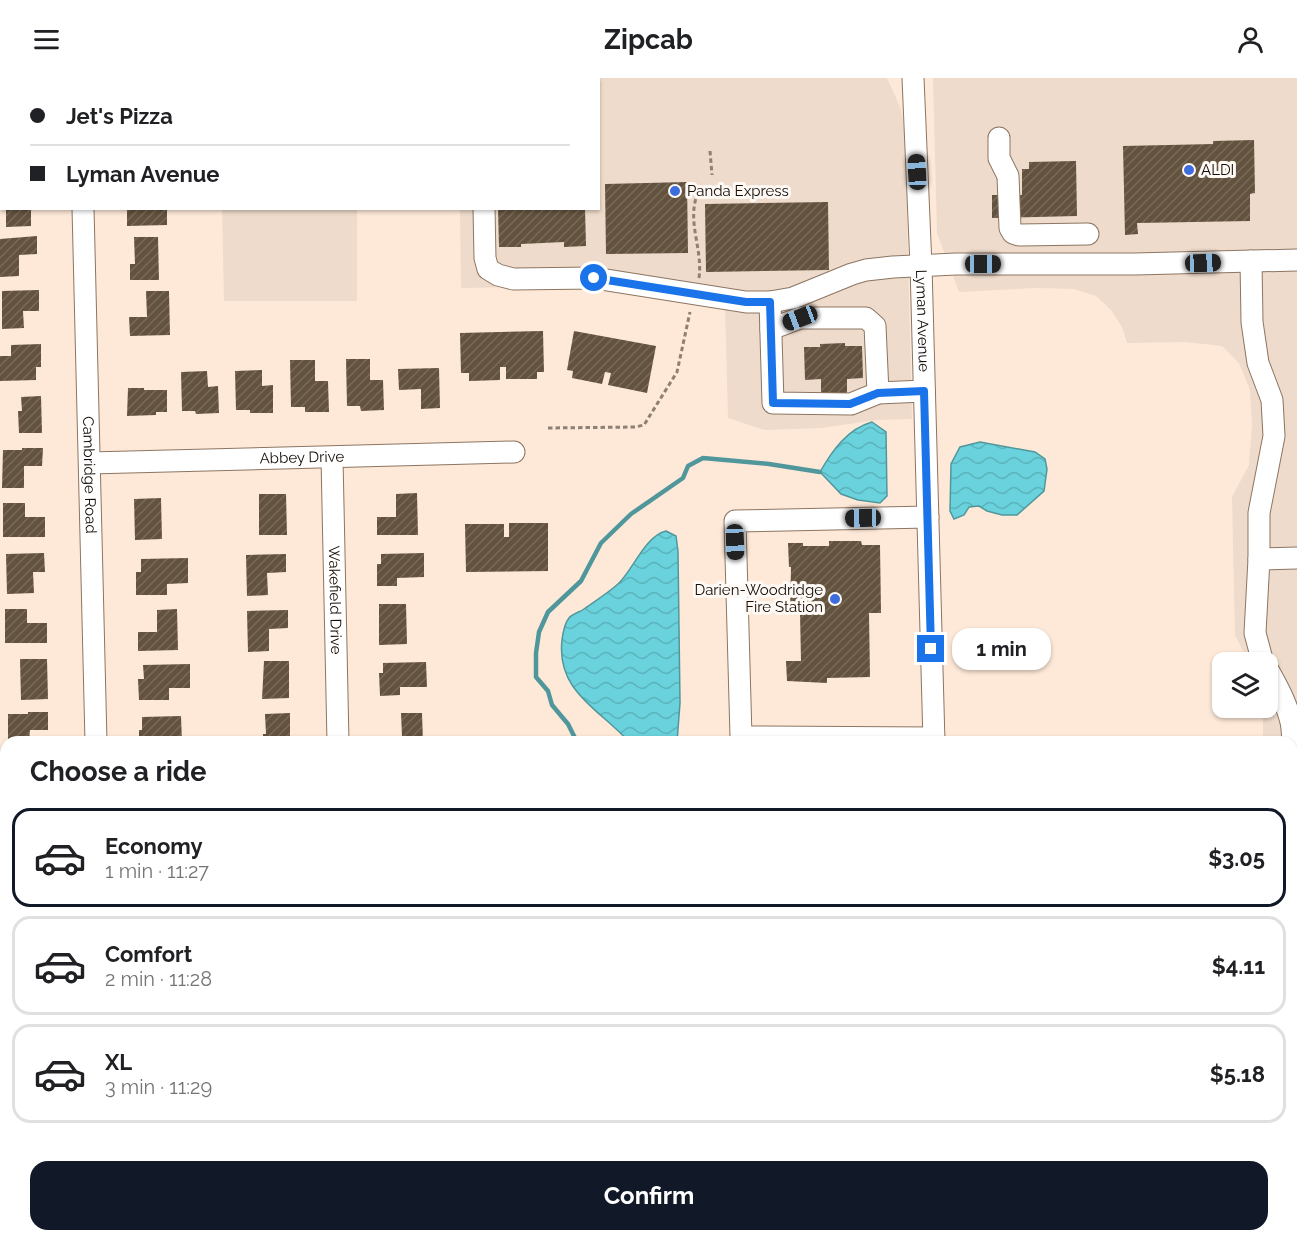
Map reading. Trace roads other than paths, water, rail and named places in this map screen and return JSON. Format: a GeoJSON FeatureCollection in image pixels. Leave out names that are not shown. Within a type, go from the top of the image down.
{"type":"FeatureCollection","features":[{"type":"Feature","properties":{"kind":"street","name":"Lyman Avenue"},"geometry":{"type":"LineString","coordinates":[[914,78],[934,736]]}},
{"type":"Feature","properties":{"kind":"street"},"geometry":{"type":"LineString","coordinates":[[999,138],[999,158],[1008,176],[1010,228],[1013,233],[1088,234]]}},
{"type":"Feature","properties":{"kind":"street","name":"Cambridge Road"},"geometry":{"type":"LineString","coordinates":[[83,210],[96,736]]}},
{"type":"Feature","properties":{"kind":"street"},"geometry":{"type":"LineString","coordinates":[[484,210],[485,258],[488,269],[498,275],[513,279],[594,278],[746,302],[770,302],[793,298],[866,270],[921,266],[1297,260]]}},
{"type":"Feature","properties":{"kind":"street"},"geometry":{"type":"LineString","coordinates":[[1251,261],[1252,322],[1258,363],[1272,400],[1274,436],[1259,513],[1255,633],[1260,652]]}},
{"type":"Feature","properties":{"kind":"street"},"geometry":{"type":"LineString","coordinates":[[770,302],[773,403],[850,404],[878,393],[924,391]]}},
{"type":"Feature","properties":{"kind":"street"},"geometry":{"type":"LineString","coordinates":[[771,329],[800,318],[866,318],[875,326],[878,393]]}},
{"type":"Feature","properties":{"kind":"street","name":"Abbey Drive"},"geometry":{"type":"LineString","coordinates":[[90,463],[514,452]]}},
{"type":"Feature","properties":{"kind":"street","name":"Wakefield Drive"},"geometry":{"type":"LineString","coordinates":[[332,458],[338,736]]}},
{"type":"Feature","properties":{"kind":"street"},"geometry":{"type":"LineString","coordinates":[[741,736],[735,521],[928,517]]}},
{"type":"Feature","properties":{"kind":"street"},"geometry":{"type":"LineString","coordinates":[[1259,559],[1297,558]]}},
{"type":"Feature","properties":{"kind":"street"},"geometry":{"type":"LineString","coordinates":[[1278,688],[1291,722],[1292,736]]}},
{"type":"Feature","properties":{"kind":"water"},"geometry":{"type":"Polygon","coordinates":[[[872,422],[886,432],[887,496],[880,503],[858,500],[841,494],[820,472],[835,449],[848,435],[872,422]]]}},
{"type":"Feature","properties":{"kind":"water"},"geometry":{"type":"Polygon","coordinates":[[[980,442],[1035,452],[1045,459],[1047,469],[1044,491],[1017,515],[1002,515],[979,506],[969,507],[964,515],[954,519],[950,511],[951,464],[960,447],[980,442]]]}},
{"type":"Feature","properties":{"kind":"water"},"geometry":{"type":"Polygon","coordinates":[[[666,531],[676,536],[678,551],[680,703],[677,736],[623,736],[573,687],[562,658],[563,634],[570,617],[618,584],[646,546],[666,531]]]}},
{"type":"Feature","properties":{"kind":"waterway"},"geometry":{"type":"LineString","coordinates":[[574,736],[568,724],[552,705],[548,691],[536,677],[536,653],[539,632],[548,612],[581,581],[601,543],[631,514],[683,478],[688,466],[703,458],[769,464],[820,472]]}},
{"type":"Feature","properties":{"kind":"place","name":"ALDI"},"geometry":{"type":"Point","coordinates":[1189,170]}},
{"type":"Feature","properties":{"kind":"place","name":"Panda Express"},"geometry":{"type":"Point","coordinates":[675,191]}},
{"type":"Feature","properties":{"kind":"place","name":"Darien-Woodridge Fire Station"},"geometry":{"type":"Point","coordinates":[835,599]}}]}
